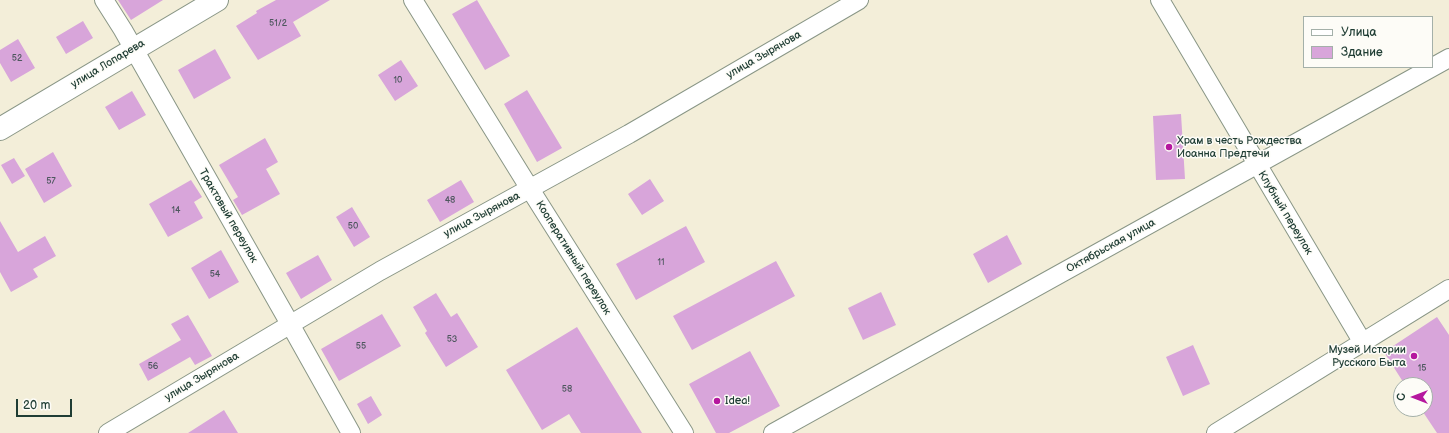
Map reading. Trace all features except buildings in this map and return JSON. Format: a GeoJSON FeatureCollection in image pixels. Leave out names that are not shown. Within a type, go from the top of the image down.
{"type":"FeatureCollection","features":[{"type":"Feature","properties":{"kind":"main road","name":"улица Лопарева"},"geometry":{"type":"LineString","coordinates":[[0,129],[216,0]]}},
{"type":"Feature","properties":{"kind":"street","name":"Трактовый переулок"},"geometry":{"type":"LineString","coordinates":[[104,0],[290,324],[350,433]]}},
{"type":"Feature","properties":{"kind":"street","name":"Кооперативный переулок"},"geometry":{"type":"LineString","coordinates":[[413,0],[684,433]]}},
{"type":"Feature","properties":{"kind":"street","name":"улица Зырянова"},"geometry":{"type":"LineString","coordinates":[[108,433],[387,267],[630,134],[859,0]]}},
{"type":"Feature","properties":{"kind":"street","name":"Клубный переулок"},"geometry":{"type":"LineString","coordinates":[[1160,0],[1363,343]]}},
{"type":"Feature","properties":{"kind":"street","name":"Октябрьская улица"},"geometry":{"type":"LineString","coordinates":[[1433,67],[1449,58]]}},
{"type":"Feature","properties":{"kind":"street","name":"Октябрьская улица"},"geometry":{"type":"LineString","coordinates":[[773,433],[1257,166],[1431,68]]}},
{"type":"Feature","properties":{"kind":"street"},"geometry":{"type":"LineString","coordinates":[[1216,433],[1449,289]]}},
{"type":"Feature","properties":{"kind":"place","name":"Храм в честь Рождества Иоанна Предтечи"},"geometry":{"type":"Point","coordinates":[1169,147]}},
{"type":"Feature","properties":{"kind":"place","name":"Музей Истории Русского Быта"},"geometry":{"type":"Point","coordinates":[1414,356]}},
{"type":"Feature","properties":{"kind":"place","name":"Idea!"},"geometry":{"type":"Point","coordinates":[717,401]}}]}
